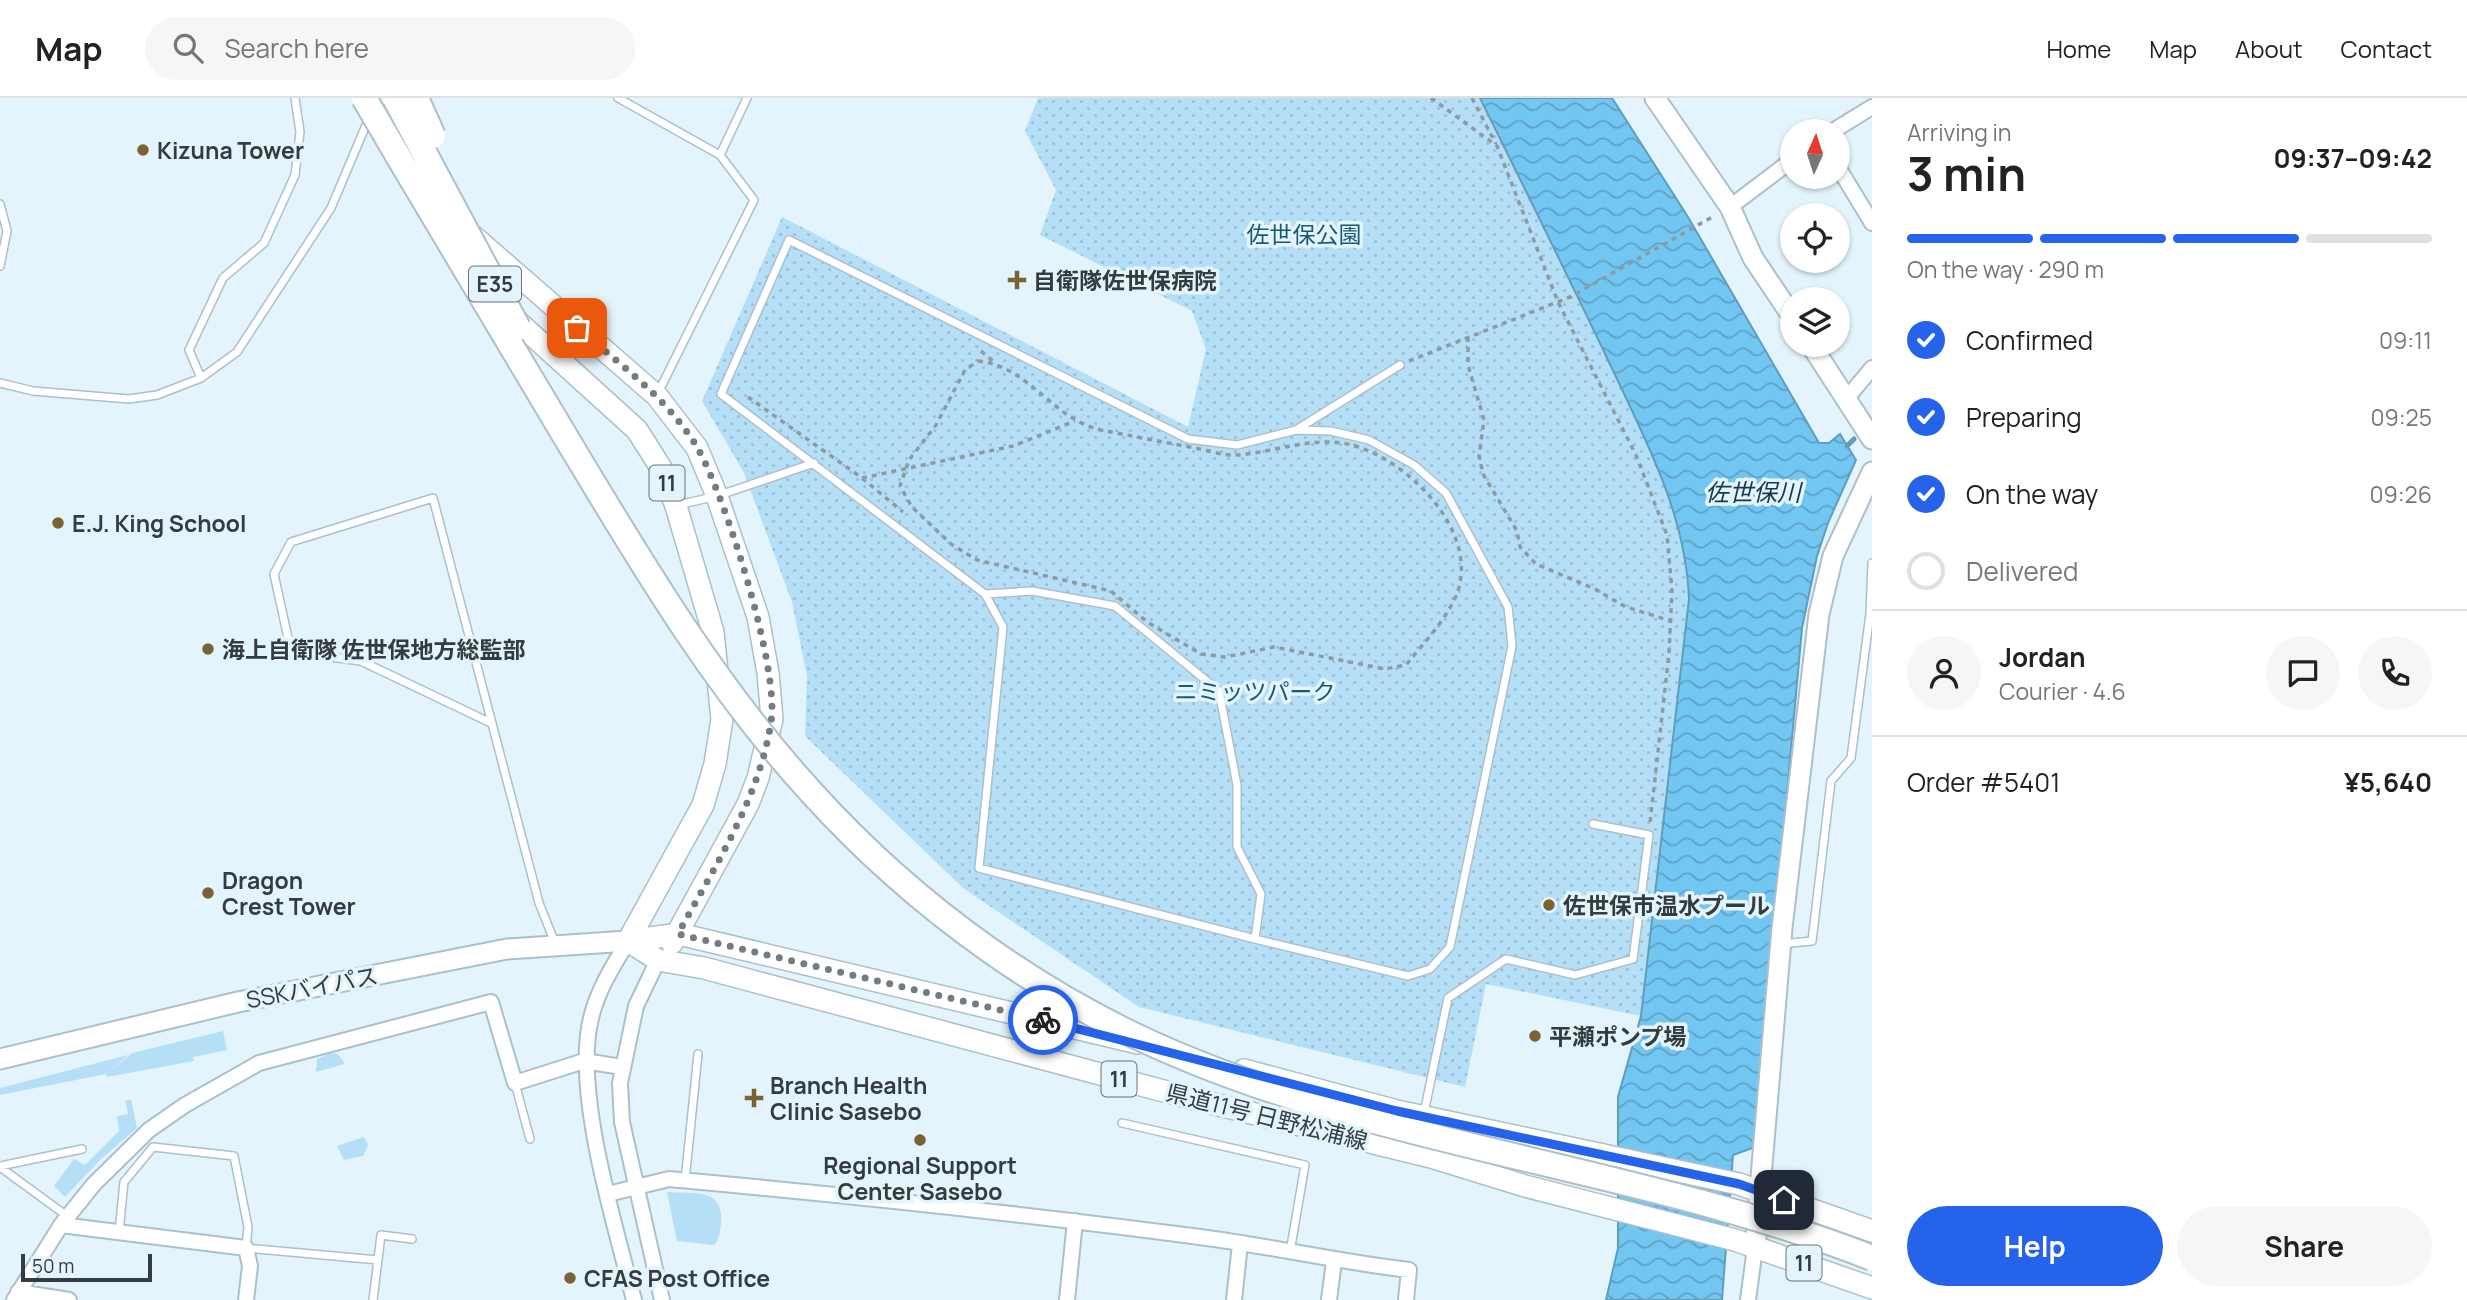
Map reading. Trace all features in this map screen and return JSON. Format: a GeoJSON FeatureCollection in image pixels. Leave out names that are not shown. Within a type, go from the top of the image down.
{"type":"FeatureCollection","features":[{"type":"Feature","properties":{"kind":"highway"},"geometry":{"type":"LineString","coordinates":[[352,98],[448,241]]}},
{"type":"Feature","properties":{"kind":"highway","name":"E35"},"geometry":{"type":"LineString","coordinates":[[364,98],[588,474],[696,645],[749,718],[809,791],[870,853],[938,912],[1043,985],[1120,1029],[1195,1062],[1273,1091],[1356,1116],[1700,1202],[1781,1225],[1872,1258]]}},
{"type":"Feature","properties":{"kind":"highway","name":"E35"},"geometry":{"type":"LineString","coordinates":[[395,98],[518,328],[588,474]]}},
{"type":"Feature","properties":{"kind":"highway"},"geometry":{"type":"LineString","coordinates":[[416,98],[518,328]]}},
{"type":"Feature","properties":{"kind":"main road","name":"11"},"geometry":{"type":"LineString","coordinates":[[401,98],[401,121],[411,177],[431,237],[446,258],[637,430],[661,468],[676,506],[713,632],[722,719],[715,764],[703,805],[628,941]]}},
{"type":"Feature","properties":{"kind":"main road","name":"11"},"geometry":{"type":"LineString","coordinates":[[430,98],[428,121],[436,170],[455,214],[469,233],[657,396],[697,448],[717,496],[758,617],[768,673],[772,719],[758,778],[748,804],[678,934],[658,960]]}},
{"type":"Feature","properties":{"kind":"main road","name":"県道11号 日野松浦線"},"geometry":{"type":"LineString","coordinates":[[628,941],[678,934],[1092,1032],[1423,1116],[1615,1155],[1739,1184],[1872,1231]]}},
{"type":"Feature","properties":{"kind":"main road","name":"県道11号 日野松浦線"},"geometry":{"type":"LineString","coordinates":[[628,941],[658,960],[704,968],[1614,1207],[1745,1244],[1872,1288]]}},
{"type":"Feature","properties":{"kind":"street"},"geometry":{"type":"LineString","coordinates":[[1656,98],[1730,208],[1753,258],[1780,298]]}},
{"type":"Feature","properties":{"kind":"street"},"geometry":{"type":"LineString","coordinates":[[1850,121],[1872,107]]}},
{"type":"Feature","properties":{"kind":"street"},"geometry":{"type":"LineString","coordinates":[[1730,208],[1780,169]]}},
{"type":"Feature","properties":{"kind":"street"},"geometry":{"type":"LineString","coordinates":[[1850,187],[1872,223]]}},
{"type":"Feature","properties":{"kind":"street"},"geometry":{"type":"LineString","coordinates":[[1819,357],[1872,439]]}},
{"type":"Feature","properties":{"kind":"street"},"geometry":{"type":"LineString","coordinates":[[1847,398],[1872,368]]}},
{"type":"Feature","properties":{"kind":"street"},"geometry":{"type":"LineString","coordinates":[[1748,1300],[1745,1244],[1762,1192],[1781,944],[1819,614],[1833,556],[1872,472]]}},
{"type":"Feature","properties":{"kind":"street"},"geometry":{"type":"LineString","coordinates":[[628,941],[599,990],[584,1060],[608,1194],[634,1300]]}},
{"type":"Feature","properties":{"kind":"street","name":"SSKバイパス"},"geometry":{"type":"LineString","coordinates":[[0,1059],[237,1002],[507,949],[628,941]]}},
{"type":"Feature","properties":{"kind":"street"},"geometry":{"type":"LineString","coordinates":[[658,960],[636,1006],[620,1083],[622,1122],[662,1300]]}},
{"type":"Feature","properties":{"kind":"street"},"geometry":{"type":"LineString","coordinates":[[69,1300],[16,1296],[65,1221],[110,1169],[149,1130],[185,1105],[259,1063],[491,1002],[515,1083],[584,1060],[622,1067]]}},
{"type":"Feature","properties":{"kind":"street"},"geometry":{"type":"LineString","coordinates":[[608,1194],[669,1179],[1075,1221],[1409,1270],[1406,1300]]}},
{"type":"Feature","properties":{"kind":"street"},"geometry":{"type":"LineString","coordinates":[[65,1221],[119,1232],[246,1248],[250,1266],[246,1300]]}},
{"type":"Feature","properties":{"kind":"street"},"geometry":{"type":"LineString","coordinates":[[1067,1300],[1075,1221]]}},
{"type":"Feature","properties":{"kind":"street"},"geometry":{"type":"LineString","coordinates":[[1234,1300],[1240,1244]]}},
{"type":"Feature","properties":{"kind":"street"},"geometry":{"type":"LineString","coordinates":[[1329,1300],[1334,1261]]}},
{"type":"Feature","properties":{"kind":"lane"},"geometry":{"type":"LineString","coordinates":[[201,378],[189,350],[223,278],[264,243],[295,175],[300,132],[295,98]]}},
{"type":"Feature","properties":{"kind":"lane"},"geometry":{"type":"LineString","coordinates":[[0,383],[33,391],[130,399],[157,395],[201,378],[236,352],[331,208],[359,148],[377,98]]}},
{"type":"Feature","properties":{"kind":"lane"},"geometry":{"type":"LineString","coordinates":[[618,98],[720,155],[754,200],[657,396]]}},
{"type":"Feature","properties":{"kind":"lane"},"geometry":{"type":"LineString","coordinates":[[720,155],[747,98]]}},
{"type":"Feature","properties":{"kind":"lane"},"geometry":{"type":"LineString","coordinates":[[0,204],[7,231],[0,266]]}},
{"type":"Feature","properties":{"kind":"lane"},"geometry":{"type":"LineString","coordinates":[[789,240],[1188,439],[1237,445],[1296,430],[1331,431],[1369,440],[1414,465],[1446,493],[1508,607],[1512,646],[1450,947],[1430,969],[1408,976],[979,868],[1003,627],[985,594],[721,394],[789,240]]}},
{"type":"Feature","properties":{"kind":"lane"},"geometry":{"type":"LineString","coordinates":[[1296,430],[1400,365]]}},
{"type":"Feature","properties":{"kind":"lane"},"geometry":{"type":"LineString","coordinates":[[676,506],[717,496],[814,463]]}},
{"type":"Feature","properties":{"kind":"lane"},"geometry":{"type":"LineString","coordinates":[[491,723],[361,662],[307,654],[288,638],[274,574],[291,542],[433,498],[539,903],[556,945]]}},
{"type":"Feature","properties":{"kind":"lane"},"geometry":{"type":"LineString","coordinates":[[1781,944],[1812,941],[1830,781],[1851,758],[1871,613],[1872,563]]}},
{"type":"Feature","properties":{"kind":"lane"},"geometry":{"type":"LineString","coordinates":[[985,594],[1032,591],[1115,606],[1219,691],[1237,785],[1237,847],[1261,894],[1255,939]]}},
{"type":"Feature","properties":{"kind":"lane"},"geometry":{"type":"LineString","coordinates":[[1423,1116],[1448,998],[1506,959],[1575,975],[1633,959],[1649,835],[1593,824]]}},
{"type":"Feature","properties":{"kind":"lane"},"geometry":{"type":"LineString","coordinates":[[685,1181],[698,1054]]}},
{"type":"Feature","properties":{"kind":"lane"},"geometry":{"type":"LineString","coordinates":[[515,1083],[530,1139]]}},
{"type":"Feature","properties":{"kind":"lane"},"geometry":{"type":"LineString","coordinates":[[1122,1123],[1305,1165],[1290,1253]]}},
{"type":"Feature","properties":{"kind":"lane"},"geometry":{"type":"LineString","coordinates":[[119,1232],[124,1182],[152,1147],[234,1156],[248,1227],[246,1248],[377,1260]]}},
{"type":"Feature","properties":{"kind":"lane"},"geometry":{"type":"LineString","coordinates":[[0,1167],[82,1149]]}},
{"type":"Feature","properties":{"kind":"lane"},"geometry":{"type":"LineString","coordinates":[[0,1167],[65,1221]]}},
{"type":"Feature","properties":{"kind":"lane"},"geometry":{"type":"LineString","coordinates":[[110,1169],[124,1182]]}},
{"type":"Feature","properties":{"kind":"lane"},"geometry":{"type":"LineString","coordinates":[[373,1300],[381,1236],[412,1239]]}},
{"type":"Feature","properties":{"kind":"path"},"geometry":{"type":"LineString","coordinates":[[1432,98],[1497,146]]}},
{"type":"Feature","properties":{"kind":"path"},"geometry":{"type":"LineString","coordinates":[[1472,98],[1497,146],[1558,302],[1636,455],[1667,535],[1672,591],[1671,621],[1649,835]]}},
{"type":"Feature","properties":{"kind":"path"},"geometry":{"type":"LineString","coordinates":[[1400,365],[1570,297],[1699,225]]}},
{"type":"Feature","properties":{"kind":"path"},"geometry":{"type":"LineString","coordinates":[[1468,337],[1468,365],[1484,420],[1479,456],[1483,474],[1517,531],[1520,547],[1536,564],[1595,589],[1626,607],[1671,621]]}},
{"type":"Feature","properties":{"kind":"path"},"geometry":{"type":"LineString","coordinates":[[979,348],[995,363]]}},
{"type":"Feature","properties":{"kind":"path"},"geometry":{"type":"LineString","coordinates":[[978,362],[995,363],[1009,368],[1075,421],[1097,429],[1233,455],[1299,444],[1342,443],[1369,452],[1414,480],[1432,496],[1448,521],[1460,554],[1456,595],[1406,665],[1385,669],[1274,647],[1225,657],[1200,654],[1147,622],[1111,591],[977,560],[951,544],[912,507],[900,486],[904,470],[936,425],[965,370],[978,362]]}},
{"type":"Feature","properties":{"kind":"path"},"geometry":{"type":"LineString","coordinates":[[740,391],[862,478],[903,513]]}},
{"type":"Feature","properties":{"kind":"path"},"geometry":{"type":"LineString","coordinates":[[862,478],[1013,446],[1075,421]]}},
{"type":"Feature","properties":{"kind":"green space"},"geometry":{"type":"Polygon","coordinates":[[[1038,98],[1480,98],[1649,447],[1672,506],[1686,567],[1689,599],[1641,1016],[1486,984],[1465,1087],[1139,1007],[963,888],[805,736],[807,676],[792,602],[744,473],[702,401],[782,217],[1188,427],[1206,349],[1192,311],[1040,235],[1056,190],[1025,131],[1038,98]]]}},
{"type":"Feature","properties":{"kind":"green space"},"geometry":{"type":"Polygon","coordinates":[[[223,1031],[227,1050],[193,1057],[194,1061],[107,1077],[106,1074],[0,1095],[0,1088],[128,1055],[108,1073],[132,1053],[223,1031]]]}},
{"type":"Feature","properties":{"kind":"green space"},"geometry":{"type":"Polygon","coordinates":[[[330,1053],[338,1054],[345,1064],[316,1072],[317,1059],[330,1053]]]}},
{"type":"Feature","properties":{"kind":"green space"},"geometry":{"type":"Polygon","coordinates":[[[131,1099],[137,1128],[100,1160],[65,1197],[54,1186],[74,1159],[85,1165],[119,1131],[117,1116],[128,1114],[125,1101],[131,1099]]]}},
{"type":"Feature","properties":{"kind":"green space"},"geometry":{"type":"Polygon","coordinates":[[[364,1137],[368,1145],[363,1156],[344,1160],[337,1146],[364,1137]]]}},
{"type":"Feature","properties":{"kind":"green space"},"geometry":{"type":"Polygon","coordinates":[[[667,1192],[696,1193],[712,1198],[717,1203],[721,1211],[721,1223],[719,1238],[714,1245],[677,1241],[667,1192]]]}},
{"type":"Feature","properties":{"kind":"water","name":"佐世保川"},"geometry":{"type":"Polygon","coordinates":[[[1480,98],[1612,98],[1688,217],[1819,443],[1829,443],[1840,434],[1856,460],[1828,523],[1817,556],[1802,628],[1755,1147],[1733,1155],[1722,1300],[1606,1300],[1618,1248],[1618,1097],[1641,1016],[1689,599],[1686,567],[1672,506],[1649,447],[1480,98]]]}},
{"type":"Feature","properties":{"kind":"waterway"},"geometry":{"type":"LineString","coordinates":[[1847,446],[1854,439]]}},
{"type":"Feature","properties":{"kind":"way so far"},"geometry":{"type":"LineString","coordinates":[[577,328],[657,396],[697,448],[717,496],[758,617],[768,673],[772,719],[758,778],[748,804],[678,934],[1043,1020]]}},
{"type":"Feature","properties":{"kind":"place","name":"Kizuna Tower"},"geometry":{"type":"Point","coordinates":[143,150]}},
{"type":"Feature","properties":{"kind":"place","name":"自衛隊佐世保病院"},"geometry":{"type":"Point","coordinates":[1017,280]}},
{"type":"Feature","properties":{"kind":"place","name":"E.J. King School"},"geometry":{"type":"Point","coordinates":[58,523]}},
{"type":"Feature","properties":{"kind":"place","name":"海上自衛隊 佐世保地方総監部"},"geometry":{"type":"Point","coordinates":[208,649]}},
{"type":"Feature","properties":{"kind":"place","name":"Dragon Crest Tower"},"geometry":{"type":"Point","coordinates":[208,893]}},
{"type":"Feature","properties":{"kind":"place","name":"佐世保市温水プール"},"geometry":{"type":"Point","coordinates":[1549,905]}},
{"type":"Feature","properties":{"kind":"place","name":"平瀬ポンプ場"},"geometry":{"type":"Point","coordinates":[1535,1036]}},
{"type":"Feature","properties":{"kind":"place","name":"Branch Health Clinic Sasebo"},"geometry":{"type":"Point","coordinates":[754,1098]}},
{"type":"Feature","properties":{"kind":"place","name":"Regional Support Center Sasebo"},"geometry":{"type":"Point","coordinates":[920,1140]}},
{"type":"Feature","properties":{"kind":"place","name":"CFAS Post Office"},"geometry":{"type":"Point","coordinates":[570,1278]}},
{"type":"Feature","properties":{"kind":"route"},"geometry":{"type":"LineString","coordinates":[[1043,1020],[1309,1086],[1397,1111],[1484,1127],[1739,1184],[1784,1200]]}},
{"type":"Feature","properties":{"kind":"park label","name":"佐世保公園"},"geometry":{"type":"Point","coordinates":[1304,234]}},
{"type":"Feature","properties":{"kind":"park label","name":"ニミッツパーク"},"geometry":{"type":"Point","coordinates":[1255,691]}}]}
